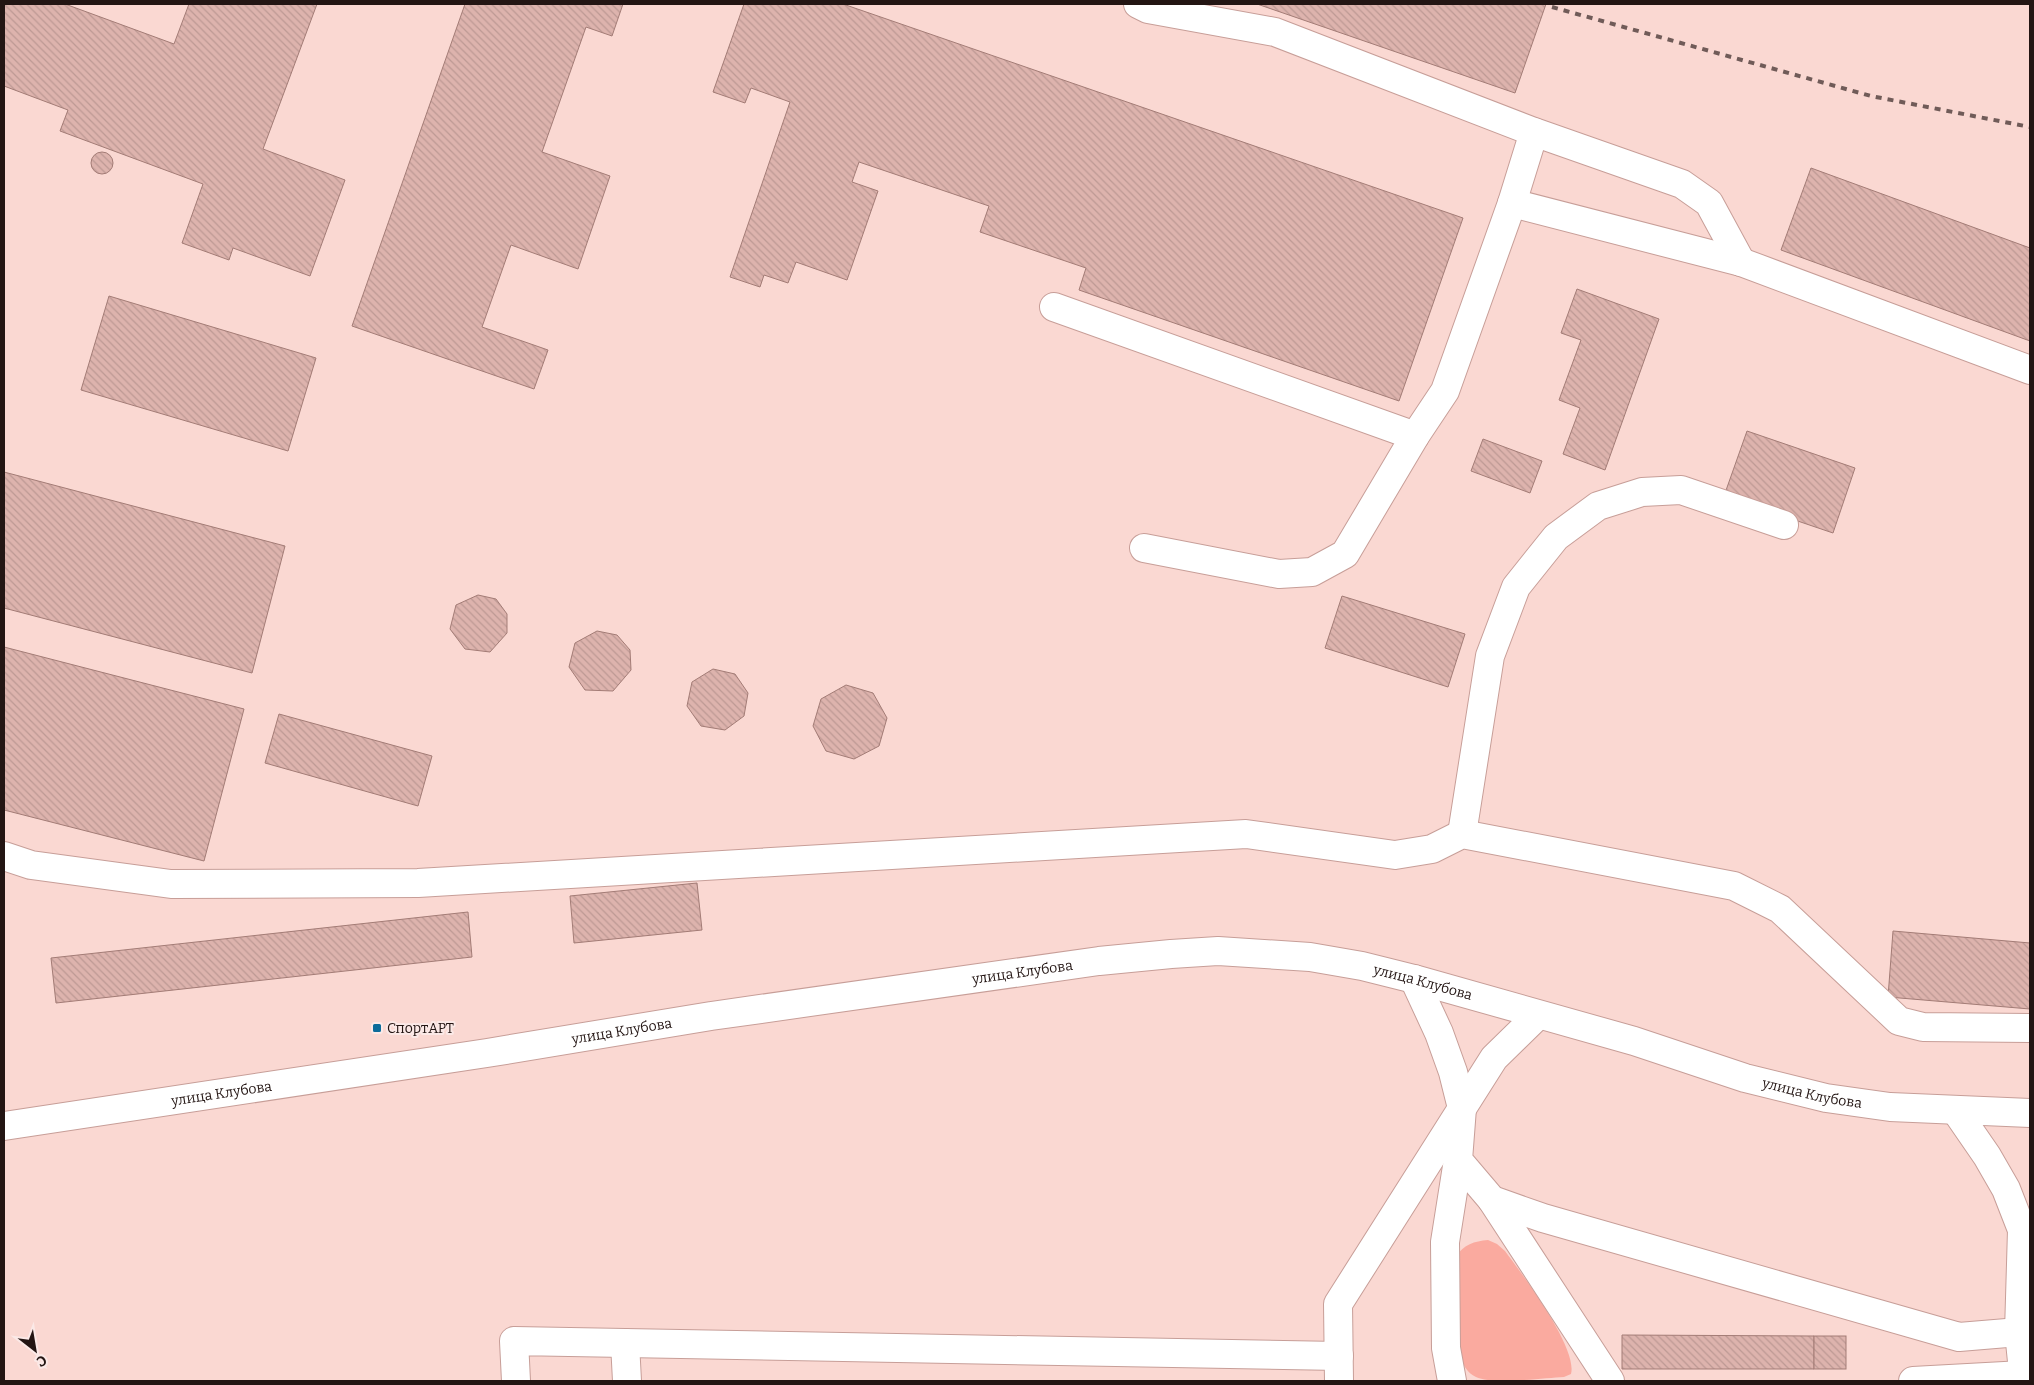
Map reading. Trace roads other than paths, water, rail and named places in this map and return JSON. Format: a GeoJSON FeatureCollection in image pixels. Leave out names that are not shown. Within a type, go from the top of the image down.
{"type":"FeatureCollection","features":[{"type":"Feature","properties":{"kind":"street"},"geometry":{"type":"LineString","coordinates":[[1138,4],[1148,9],[1275,32],[1534,132],[1682,184],[1709,203],[1741,262]]}},
{"type":"Feature","properties":{"kind":"street"},"geometry":{"type":"LineString","coordinates":[[1144,548],[1279,574],[1312,572],[1345,554],[1415,436],[1445,391],[1512,203],[1534,132]]}},
{"type":"Feature","properties":{"kind":"street"},"geometry":{"type":"LineString","coordinates":[[1512,203],[1741,262],[2030,370]]}},
{"type":"Feature","properties":{"kind":"street"},"geometry":{"type":"LineString","coordinates":[[1054,307],[1415,436]]}},
{"type":"Feature","properties":{"kind":"street"},"geometry":{"type":"LineString","coordinates":[[1462,834],[1490,656],[1516,587],[1556,537],[1598,506],[1642,492],[1681,490],[1784,525]]}},
{"type":"Feature","properties":{"kind":"street"},"geometry":{"type":"LineString","coordinates":[[4,856],[31,865],[171,884],[418,883],[1246,834],[1395,855],[1432,849],[1462,834],[1734,886],[1780,909],[1899,1020],[1923,1027],[2030,1028]]}},
{"type":"Feature","properties":{"kind":"street","name":"улица Клубова"},"geometry":{"type":"LineString","coordinates":[[4,1126],[497,1051],[711,1016],[1099,961],[1218,951],[1310,957],[1414,978],[1634,1041],[1745,1078],[1826,1098],[1890,1107],[2030,1113]]}},
{"type":"Feature","properties":{"kind":"street"},"geometry":{"type":"LineString","coordinates":[[1414,978],[1439,1033],[1453,1072],[1462,1108],[1458,1160],[1445,1242],[1446,1348],[1452,1381]]}},
{"type":"Feature","properties":{"kind":"street"},"geometry":{"type":"LineString","coordinates":[[516,1381],[514,1341],[625,1343],[1339,1368],[1338,1304],[1494,1058],[1538,1015]]}},
{"type":"Feature","properties":{"kind":"street"},"geometry":{"type":"LineString","coordinates":[[1913,1381],[2023,1378],[2019,1332],[2026,1223],[1987,1156],[1956,1111]]}},
{"type":"Feature","properties":{"kind":"street"},"geometry":{"type":"LineString","coordinates":[[1458,1160],[1492,1200],[1610,1381]]}},
{"type":"Feature","properties":{"kind":"street"},"geometry":{"type":"LineString","coordinates":[[1492,1200],[1543,1218],[1959,1337],[2019,1332]]}},
{"type":"Feature","properties":{"kind":"street"},"geometry":{"type":"LineString","coordinates":[[625,1343],[627,1381]]}},
{"type":"Feature","properties":{"kind":"railway"},"geometry":{"type":"LineString","coordinates":[[1552,7],[1871,96],[2030,127]]}},
{"type":"Feature","properties":{"kind":"place","name":"СпортАРТ"},"geometry":{"type":"Point","coordinates":[377,1028]}}]}
